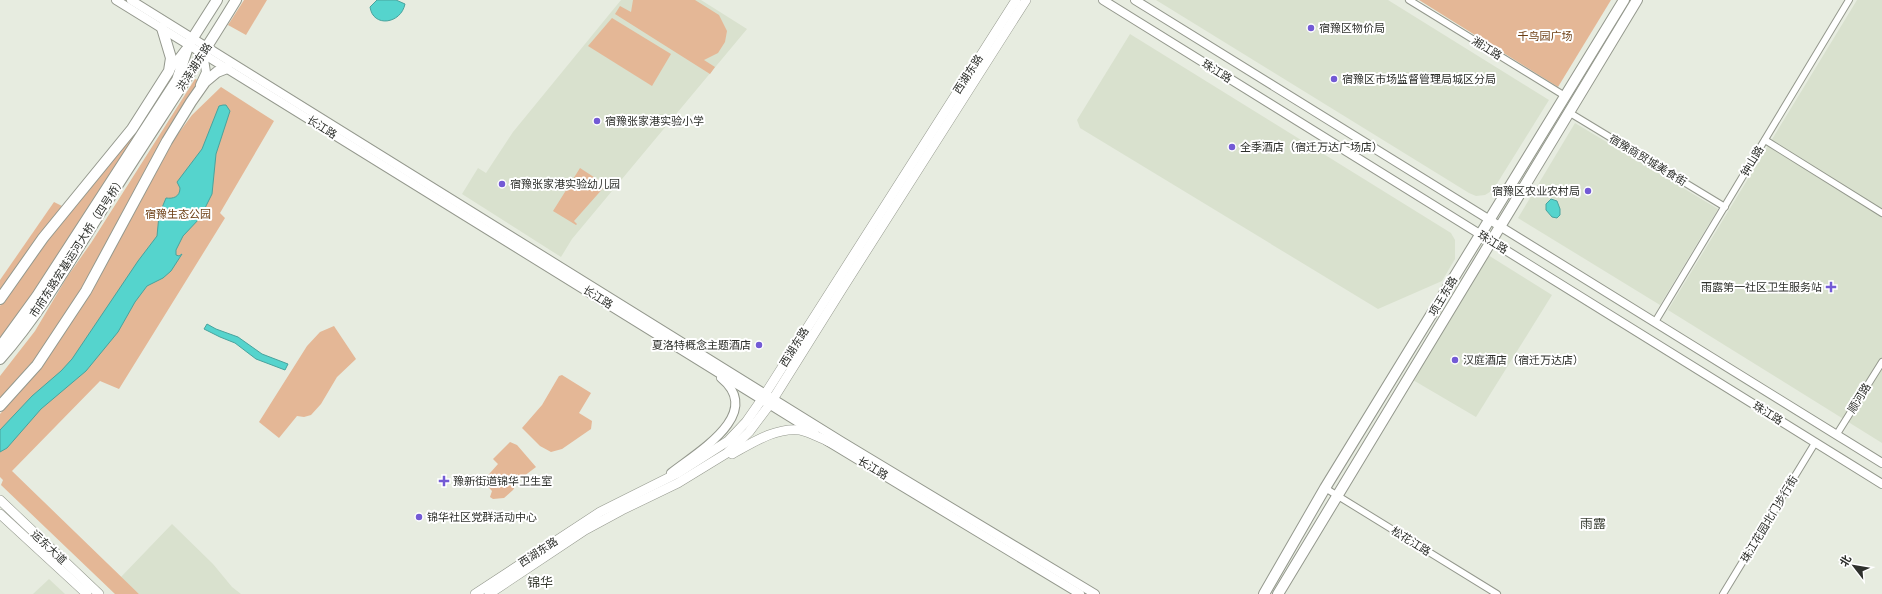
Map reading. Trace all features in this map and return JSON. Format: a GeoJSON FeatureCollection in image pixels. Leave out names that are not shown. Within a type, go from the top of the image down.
{"type":"FeatureCollection","features":[{"type":"Feature","properties":{"kind":"main road","name":"洪泽湖东路"},"geometry":{"type":"LineString","coordinates":[[146,132],[177,80],[191,41],[217,0]]}},
{"type":"Feature","properties":{"kind":"main road","name":"洪泽湖东路"},"geometry":{"type":"LineString","coordinates":[[146,132],[205,50],[236,0]]}},
{"type":"Feature","properties":{"kind":"main road","name":"西湖东路"},"geometry":{"type":"LineString","coordinates":[[475,594],[594,515],[678,473],[728,441],[746,422],[1016,0]]}},
{"type":"Feature","properties":{"kind":"main road","name":"西湖东路"},"geometry":{"type":"LineString","coordinates":[[489,594],[605,519],[678,483],[727,452],[738,444],[749,432],[772,402],[1026,0]]}},
{"type":"Feature","properties":{"kind":"main road","name":"项王东路"},"geometry":{"type":"LineString","coordinates":[[1264,594],[1324,490],[1624,0]]}},
{"type":"Feature","properties":{"kind":"main road","name":"项王东路"},"geometry":{"type":"LineString","coordinates":[[1278,594],[1637,0]]}},
{"type":"Feature","properties":{"kind":"main road"},"geometry":{"type":"LineString","coordinates":[[0,300],[43,238],[132,129],[169,71],[171,58],[162,28]]}},
{"type":"Feature","properties":{"kind":"main road"},"geometry":{"type":"LineString","coordinates":[[0,406],[37,365],[86,291],[163,148],[191,102],[205,82],[217,72],[227,68]]}},
{"type":"Feature","properties":{"kind":"main road","name":"市府东路宏基运河大桥（四号桥）"},"geometry":{"type":"LineString","coordinates":[[0,347],[37,296],[146,132]]}},
{"type":"Feature","properties":{"kind":"main road","name":"市府东路宏基运河大桥（四号桥）"},"geometry":{"type":"LineString","coordinates":[[0,359],[38,311],[146,132]]}},
{"type":"Feature","properties":{"kind":"main road"},"geometry":{"type":"LineString","coordinates":[[678,483],[765,436],[782,431],[801,430],[832,443]]}},
{"type":"Feature","properties":{"kind":"main road","name":"运东大道"},"geometry":{"type":"LineString","coordinates":[[0,500],[99,594]]}},
{"type":"Feature","properties":{"kind":"main road","name":"运东大道"},"geometry":{"type":"LineString","coordinates":[[0,514],[87,594]]}},
{"type":"Feature","properties":{"kind":"street","name":"长江路"},"geometry":{"type":"LineString","coordinates":[[116,0],[162,28],[191,41]]}},
{"type":"Feature","properties":{"kind":"street","name":"长江路"},"geometry":{"type":"LineString","coordinates":[[131,0],[205,50],[763,396],[832,443],[1080,594]]}},
{"type":"Feature","properties":{"kind":"street","name":"珠江路"},"geometry":{"type":"LineString","coordinates":[[1103,0],[1882,484]]}},
{"type":"Feature","properties":{"kind":"street","name":"珠江路"},"geometry":{"type":"LineString","coordinates":[[1135,0],[1882,463]]}},
{"type":"Feature","properties":{"kind":"street","name":"湘江路"},"geometry":{"type":"LineString","coordinates":[[1409,0],[1565,96]]}},
{"type":"Feature","properties":{"kind":"street","name":"钟山路"},"geometry":{"type":"LineString","coordinates":[[1655,322],[1849,0]]}},
{"type":"Feature","properties":{"kind":"street"},"geometry":{"type":"LineString","coordinates":[[169,71],[191,41]]}},
{"type":"Feature","properties":{"kind":"street","name":"长江路"},"geometry":{"type":"LineString","coordinates":[[205,50],[227,68],[697,359],[763,396]]}},
{"type":"Feature","properties":{"kind":"street"},"geometry":{"type":"LineString","coordinates":[[191,102],[206,72],[205,50]]}},
{"type":"Feature","properties":{"kind":"street","name":"宿豫商贸城美食街"},"geometry":{"type":"LineString","coordinates":[[1570,113],[1725,207]]}},
{"type":"Feature","properties":{"kind":"street"},"geometry":{"type":"LineString","coordinates":[[1765,140],[1882,213]]}},
{"type":"Feature","properties":{"kind":"street"},"geometry":{"type":"LineString","coordinates":[[658,483],[722,434],[729,425],[734,410],[734,398],[730,387],[697,359]]}},
{"type":"Feature","properties":{"kind":"street","name":"顺河路"},"geometry":{"type":"LineString","coordinates":[[1837,434],[1882,362]]}},
{"type":"Feature","properties":{"kind":"street","name":"长江路"},"geometry":{"type":"LineString","coordinates":[[772,402],[1095,594]]}},
{"type":"Feature","properties":{"kind":"street","name":"珠江花园北门步行街"},"geometry":{"type":"LineString","coordinates":[[1723,594],[1815,443]]}},
{"type":"Feature","properties":{"kind":"street","name":"松花江路"},"geometry":{"type":"LineString","coordinates":[[1324,490],[1497,594]]}},
{"type":"Feature","properties":{"kind":"street","name":"松花江路"},"geometry":{"type":"LineString","coordinates":[[1336,497],[1490,594]]}},
{"type":"Feature","properties":{"kind":"shaded area","name":"宿豫张家港实验小学"},"geometry":{"type":"Polygon","coordinates":[[[621,0],[701,0],[747,29],[572,239],[561,257],[462,194],[478,168],[486,173],[513,132],[621,0]]]}},
{"type":"Feature","properties":{"kind":"shaded area"},"geometry":{"type":"Polygon","coordinates":[[[1156,0],[1388,0],[1549,100],[1493,190],[1485,195],[1476,196],[1156,0]]]}},
{"type":"Feature","properties":{"kind":"shaded area"},"geometry":{"type":"Polygon","coordinates":[[[1857,0],[1882,0],[1882,443],[1668,310],[1857,0]]]}},
{"type":"Feature","properties":{"kind":"shaded area"},"geometry":{"type":"Polygon","coordinates":[[[1130,34],[1451,233],[1455,240],[1455,259],[1442,281],[1378,309],[1080,128],[1077,120],[1130,34]]]}},
{"type":"Feature","properties":{"kind":"shaded area"},"geometry":{"type":"Polygon","coordinates":[[[1575,123],[1718,209],[1660,305],[1518,218],[1575,123]]]}},
{"type":"Feature","properties":{"kind":"shaded area"},"geometry":{"type":"Polygon","coordinates":[[[1488,255],[1552,295],[1476,417],[1413,380],[1488,255]]]}},
{"type":"Feature","properties":{"kind":"shaded area"},"geometry":{"type":"Polygon","coordinates":[[[172,524],[213,564],[232,587],[241,594],[139,594],[121,577],[172,524]]]}},
{"type":"Feature","properties":{"kind":"shaded area"},"geometry":{"type":"Polygon","coordinates":[[[49,579],[65,594],[33,594],[49,579]]]}},
{"type":"Feature","properties":{"kind":"green space"},"geometry":{"type":"Polygon","coordinates":[[[244,0],[267,0],[246,35],[228,25],[244,0]]]}},
{"type":"Feature","properties":{"kind":"green space"},"geometry":{"type":"Polygon","coordinates":[[[633,0],[695,0],[719,15],[727,31],[725,42],[718,53],[704,60],[715,67],[710,74],[615,14],[620,6],[631,12],[633,0]]]}},
{"type":"Feature","properties":{"kind":"green space","name":"千鸟园广场"},"geometry":{"type":"Polygon","coordinates":[[[1419,0],[1611,0],[1558,87],[1419,0]]]}},
{"type":"Feature","properties":{"kind":"green space"},"geometry":{"type":"Polygon","coordinates":[[[612,18],[671,54],[652,86],[588,46],[612,18]]]}},
{"type":"Feature","properties":{"kind":"green space"},"geometry":{"type":"Polygon","coordinates":[[[173,74],[175,78],[21,312],[0,338],[0,306],[18,278],[54,231],[126,144],[173,74]]]}},
{"type":"Feature","properties":{"kind":"green space"},"geometry":{"type":"Polygon","coordinates":[[[195,79],[198,80],[198,83],[99,265],[41,353],[0,402],[0,376],[35,331],[67,277],[91,243],[195,79]]]}},
{"type":"Feature","properties":{"kind":"green space","name":"宿豫生态公园"},"geometry":{"type":"Polygon","coordinates":[[[221,87],[274,121],[220,213],[225,218],[119,389],[100,381],[12,471],[139,594],[115,594],[1,485],[3,480],[0,477],[0,414],[23,387],[169,146],[192,115],[221,87]]]}},
{"type":"Feature","properties":{"kind":"green space"},"geometry":{"type":"Polygon","coordinates":[[[580,168],[609,187],[608,189],[605,186],[574,221],[577,224],[576,225],[553,211],[580,168]]]}},
{"type":"Feature","properties":{"kind":"green space"},"geometry":{"type":"Polygon","coordinates":[[[54,202],[62,206],[0,291],[0,280],[54,202]]]}},
{"type":"Feature","properties":{"kind":"green space"},"geometry":{"type":"Polygon","coordinates":[[[334,326],[356,359],[337,377],[321,404],[311,415],[304,417],[297,416],[279,438],[259,422],[307,346],[320,332],[334,326]]]}},
{"type":"Feature","properties":{"kind":"green space"},"geometry":{"type":"Polygon","coordinates":[[[562,375],[591,393],[579,413],[592,421],[591,429],[562,449],[551,452],[540,446],[522,428],[542,405],[559,376],[562,375]]]}},
{"type":"Feature","properties":{"kind":"green space"},"geometry":{"type":"Polygon","coordinates":[[[510,442],[517,445],[536,467],[519,480],[513,490],[504,498],[493,499],[490,497],[492,491],[483,481],[498,464],[493,459],[510,442]]]}},
{"type":"Feature","properties":{"kind":"water"},"geometry":{"type":"Polygon","coordinates":[[[377,0],[396,0],[405,4],[398,16],[387,21],[381,21],[372,14],[370,7],[377,0]]]}},
{"type":"Feature","properties":{"kind":"water"},"geometry":{"type":"Polygon","coordinates":[[[226,105],[230,111],[216,154],[212,194],[200,218],[183,236],[176,250],[176,255],[179,256],[182,254],[171,271],[163,278],[147,286],[135,302],[118,332],[86,371],[41,409],[7,448],[0,452],[0,430],[32,396],[61,371],[72,359],[138,261],[157,236],[159,215],[166,198],[174,198],[179,194],[180,188],[177,182],[202,149],[219,106],[226,105]]]}},
{"type":"Feature","properties":{"kind":"water"},"geometry":{"type":"Polygon","coordinates":[[[1551,199],[1557,201],[1560,209],[1560,215],[1557,218],[1552,217],[1546,210],[1546,204],[1551,199]]]}},
{"type":"Feature","properties":{"kind":"water"},"geometry":{"type":"Polygon","coordinates":[[[207,324],[238,337],[262,354],[288,364],[285,370],[256,359],[235,343],[204,329],[207,324]]]}},
{"type":"Feature","properties":{"kind":"place","name":"宿豫区物价局"},"geometry":{"type":"Point","coordinates":[1311,28]}},
{"type":"Feature","properties":{"kind":"place","name":"宿豫区市场监督管理局城区分局"},"geometry":{"type":"Point","coordinates":[1334,79]}},
{"type":"Feature","properties":{"kind":"place","name":"宿豫张家港实验小学"},"geometry":{"type":"Point","coordinates":[597,121]}},
{"type":"Feature","properties":{"kind":"place","name":"全季酒店（宿迁万达广场店）"},"geometry":{"type":"Point","coordinates":[1232,147]}},
{"type":"Feature","properties":{"kind":"place","name":"宿豫张家港实验幼儿园"},"geometry":{"type":"Point","coordinates":[502,184]}},
{"type":"Feature","properties":{"kind":"place","name":"宿豫区农业农村局"},"geometry":{"type":"Point","coordinates":[1588,191]}},
{"type":"Feature","properties":{"kind":"place","name":"雨露第一社区卫生服务站"},"geometry":{"type":"Point","coordinates":[1831,287]}},
{"type":"Feature","properties":{"kind":"place","name":"夏洛特概念主题酒店"},"geometry":{"type":"Point","coordinates":[759,345]}},
{"type":"Feature","properties":{"kind":"place","name":"汉庭酒店（宿迁万达店）"},"geometry":{"type":"Point","coordinates":[1455,360]}},
{"type":"Feature","properties":{"kind":"place","name":"豫新街道锦华卫生室"},"geometry":{"type":"Point","coordinates":[444,481]}},
{"type":"Feature","properties":{"kind":"place","name":"锦华社区党群活动中心"},"geometry":{"type":"Point","coordinates":[419,517]}},
{"type":"Feature","properties":{"kind":"district","name":"雨露"},"geometry":{"type":"Point","coordinates":[1593,523]}},
{"type":"Feature","properties":{"kind":"district","name":"锦华"},"geometry":{"type":"Point","coordinates":[540,582]}}]}
